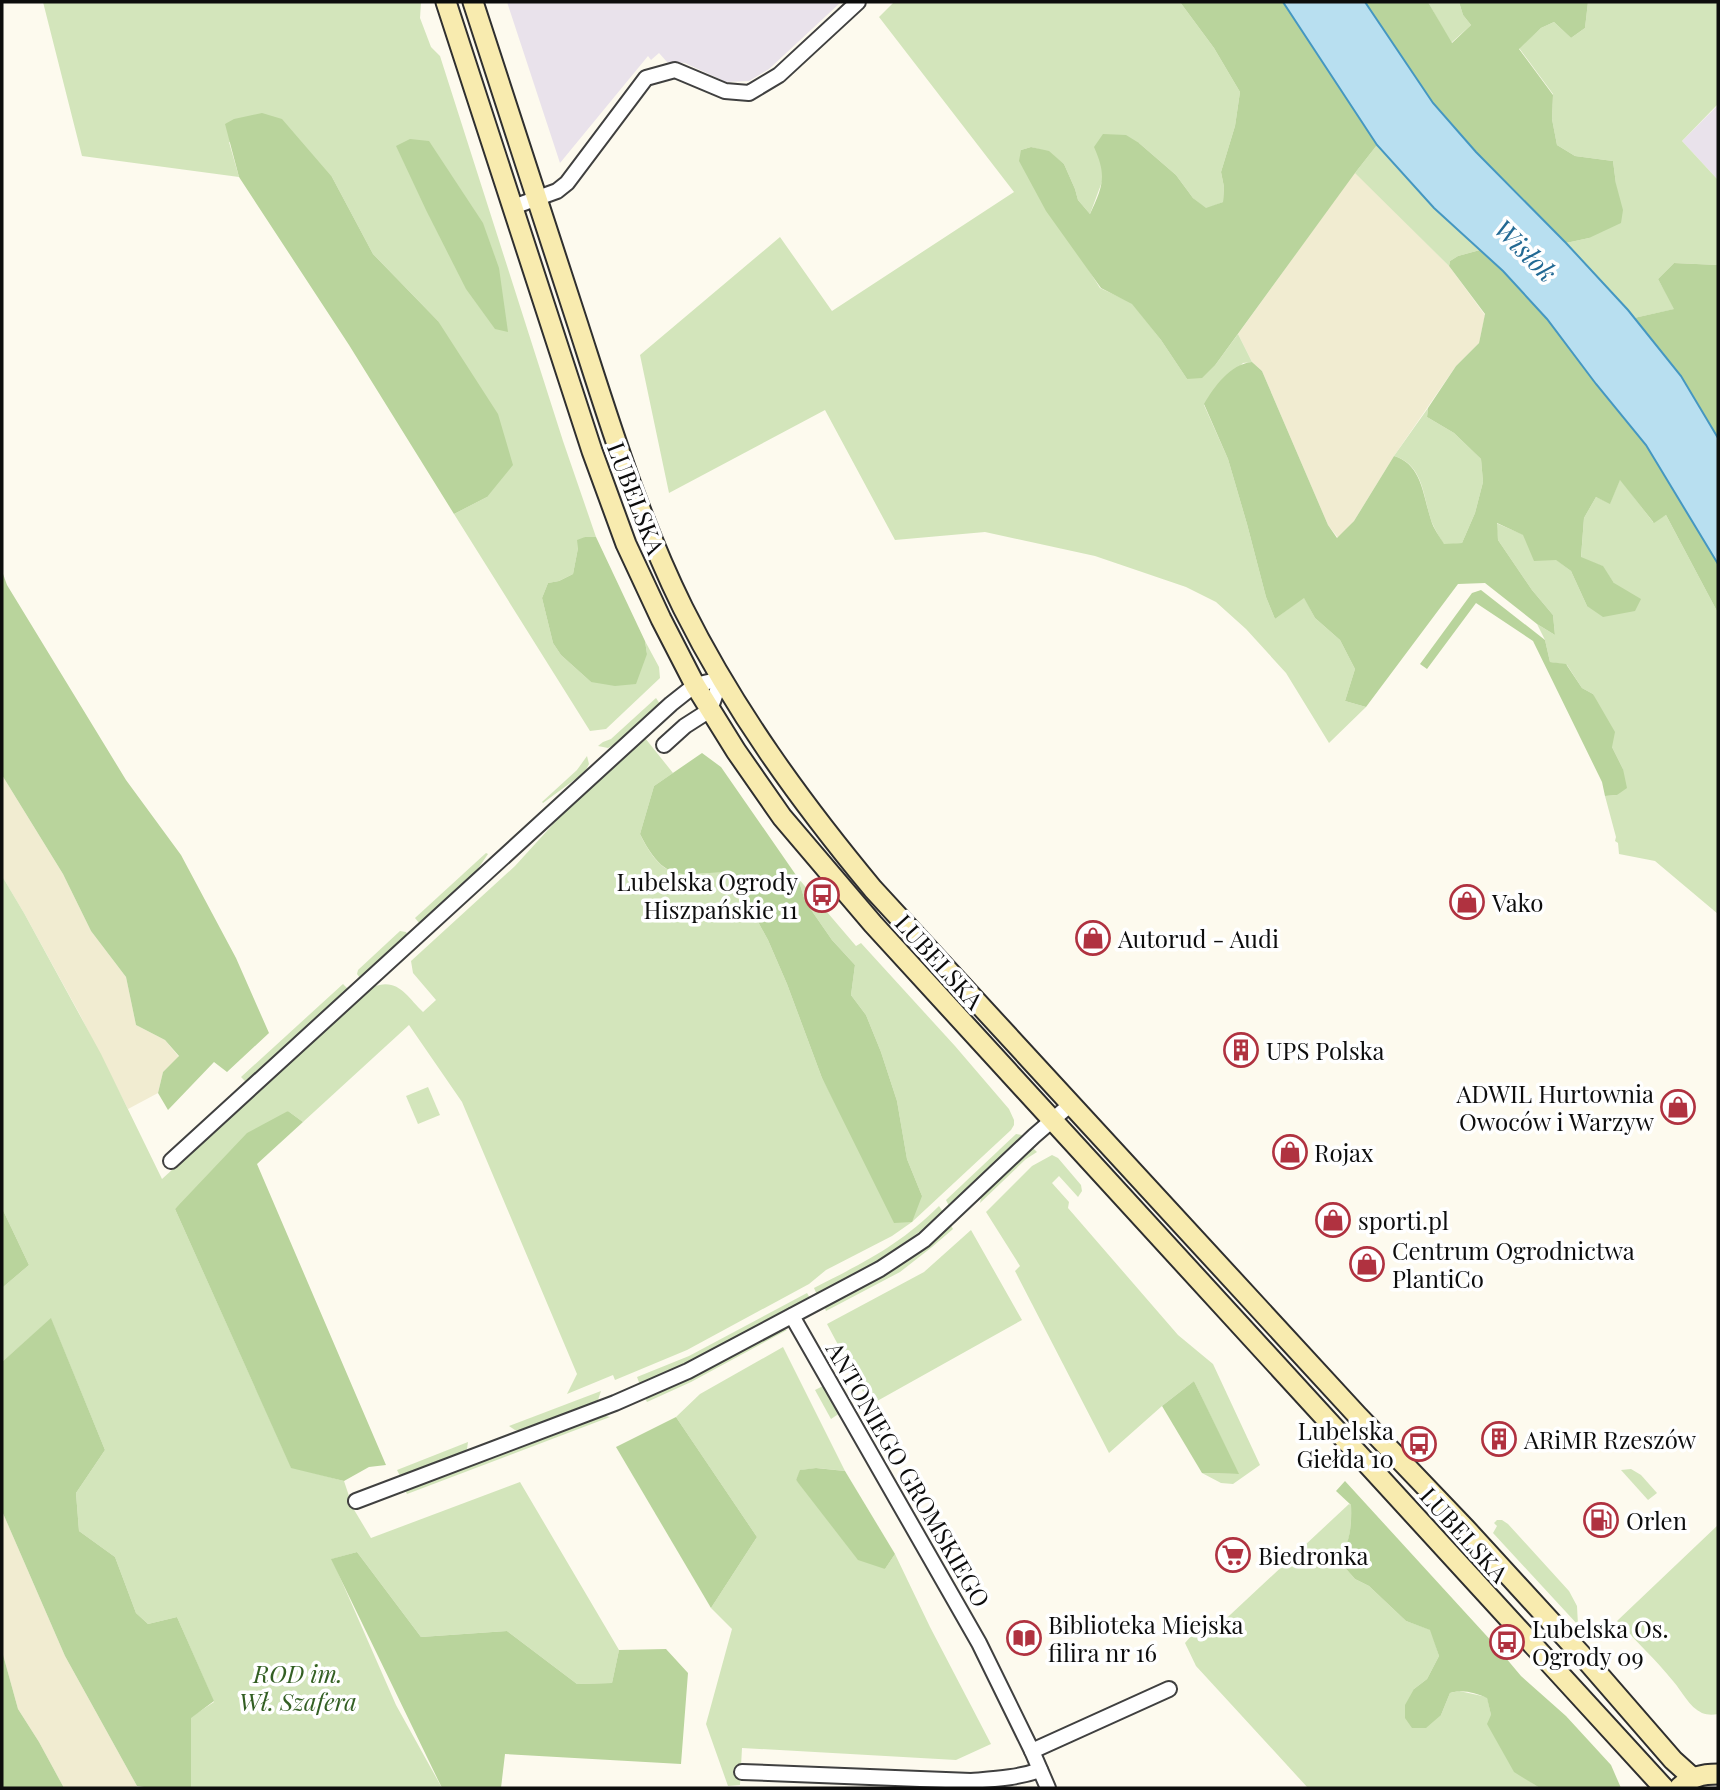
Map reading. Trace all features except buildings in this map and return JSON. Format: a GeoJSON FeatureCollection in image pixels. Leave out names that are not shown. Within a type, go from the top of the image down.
{"type":"FeatureCollection","features":[{"type":"Feature","properties":{"kind":"main road","name":"LUBELSKA"},"geometry":{"type":"LineString","coordinates":[[446,2],[592,451],[618,523],[661,619],[695,685],[736,751],[782,817],[878,930],[1664,1788]]}},
{"type":"Feature","properties":{"kind":"main road","name":"LUBELSKA"},"geometry":{"type":"LineString","coordinates":[[473,2],[631,487],[683,608],[721,679],[767,752],[873,889],[1578,1651],[1673,1760],[1686,1783]]}},
{"type":"Feature","properties":{"kind":"main road"},"geometry":{"type":"LineString","coordinates":[[878,930],[891,926],[896,912]]}},
{"type":"Feature","properties":{"kind":"main road"},"geometry":{"type":"LineString","coordinates":[[1686,1783],[1706,1774],[1718,1774]]}},
{"type":"Feature","properties":{"kind":"street"},"geometry":{"type":"LineString","coordinates":[[513,207],[557,191],[566,183],[646,78],[675,70],[725,91],[749,93],[779,75],[858,2]]}},
{"type":"Feature","properties":{"kind":"street"},"geometry":{"type":"LineString","coordinates":[[171,1161],[671,704],[695,685],[721,679]]}},
{"type":"Feature","properties":{"kind":"street"},"geometry":{"type":"LineString","coordinates":[[664,745],[685,726],[710,710],[721,679]]}},
{"type":"Feature","properties":{"kind":"street"},"geometry":{"type":"LineString","coordinates":[[356,1501],[615,1403],[688,1371],[880,1269],[924,1240],[1051,1119],[1071,1104]]}},
{"type":"Feature","properties":{"kind":"street","name":"ANTONIEGO GROMSKIEGO"},"geometry":{"type":"LineString","coordinates":[[792,1315],[979,1643],[1048,1788]]}},
{"type":"Feature","properties":{"kind":"street"},"geometry":{"type":"LineString","coordinates":[[1032,1751],[1169,1689]]}},
{"type":"Feature","properties":{"kind":"street"},"geometry":{"type":"LineString","coordinates":[[742,1772],[885,1783],[971,1781],[1022,1776],[1040,1770]]}},
{"type":"Feature","properties":{"kind":"shaded area"},"geometry":{"type":"Polygon","coordinates":[[[507,2],[841,2],[769,69],[749,81],[726,82],[685,63],[667,62],[659,53],[651,60],[648,56],[560,163],[507,2]]]}},
{"type":"Feature","properties":{"kind":"shaded area"},"geometry":{"type":"Polygon","coordinates":[[[1718,105],[1718,180],[1682,141],[1718,105]]]}},
{"type":"Feature","properties":{"kind":"shaded area"},"geometry":{"type":"Polygon","coordinates":[[[1355,172],[1449,266],[1485,315],[1479,343],[1456,366],[1394,456],[1354,521],[1338,538],[1328,525],[1262,371],[1252,362],[1238,334],[1355,172]]]}},
{"type":"Feature","properties":{"kind":"shaded area"},"geometry":{"type":"Polygon","coordinates":[[[2,775],[63,874],[91,931],[126,977],[136,1025],[165,1040],[179,1057],[163,1072],[158,1093],[128,1109],[79,1013],[2,876],[2,775]]]}},
{"type":"Feature","properties":{"kind":"shaded area"},"geometry":{"type":"Polygon","coordinates":[[[2,1511],[65,1656],[137,1786],[135,1788],[64,1788],[18,1709],[2,1651],[2,1511]]]}},
{"type":"Feature","properties":{"kind":"green space"},"geometry":{"type":"Polygon","coordinates":[[[43,2],[421,2],[420,18],[431,47],[440,56],[596,537],[585,537],[578,548],[573,574],[548,583],[542,598],[553,643],[561,655],[591,682],[647,654],[645,641],[659,667],[660,678],[606,729],[590,731],[454,514],[487,497],[438,321],[373,254],[332,177],[229,142],[239,177],[82,156],[43,2]]]}},
{"type":"Feature","properties":{"kind":"green space"},"geometry":{"type":"Polygon","coordinates":[[[894,2],[1180,2],[1214,48],[1240,92],[1235,126],[1221,172],[1223,202],[1206,209],[1193,198],[1176,175],[1139,143],[1101,161],[1103,179],[1090,214],[1078,200],[1064,164],[1049,152],[1031,147],[1021,150],[1100,288],[1132,303],[1187,379],[1216,364],[1238,334],[1252,362],[1243,363],[1204,405],[1228,459],[1266,597],[1275,619],[1304,597],[1315,618],[1340,640],[1355,669],[1345,701],[1366,707],[1329,743],[1286,673],[1246,629],[1216,602],[1186,587],[1095,556],[985,532],[895,540],[825,410],[669,493],[640,355],[780,237],[832,311],[1014,192],[879,17],[894,2]]]}},
{"type":"Feature","properties":{"kind":"green space"},"geometry":{"type":"Polygon","coordinates":[[[1180,2],[1283,2],[1377,145],[1216,364],[1202,378],[1187,379],[1132,304],[1101,288],[1046,211],[1019,161],[1021,150],[1031,147],[1049,151],[1064,164],[1078,200],[1090,214],[1102,181],[1101,166],[1094,147],[1103,134],[1126,135],[1176,175],[1193,198],[1206,208],[1223,202],[1221,172],[1235,126],[1240,92],[1214,48],[1180,2]]]}},
{"type":"Feature","properties":{"kind":"green space"},"geometry":{"type":"Polygon","coordinates":[[[1365,2],[1428,2],[1452,43],[1471,25],[1463,15],[1459,2],[1588,2],[1585,28],[1571,38],[1554,22],[1541,28],[1519,49],[1553,95],[1552,119],[1557,145],[1575,156],[1613,161],[1623,210],[1621,223],[1589,238],[1566,243],[1476,152],[1433,103],[1365,2]]]}},
{"type":"Feature","properties":{"kind":"green space"},"geometry":{"type":"Polygon","coordinates":[[[1428,2],[1459,2],[1463,15],[1471,25],[1451,43],[1428,2]]]}},
{"type":"Feature","properties":{"kind":"green space"},"geometry":{"type":"Polygon","coordinates":[[[1588,2],[1718,2],[1718,104],[1682,141],[1718,180],[1718,265],[1674,263],[1658,279],[1675,309],[1634,318],[1566,243],[1589,238],[1616,184],[1613,161],[1575,156],[1557,145],[1552,119],[1553,94],[1519,48],[1541,28],[1554,22],[1571,38],[1585,28],[1588,2]]]}},
{"type":"Feature","properties":{"kind":"green space"},"geometry":{"type":"Polygon","coordinates":[[[262,113],[282,119],[332,177],[373,254],[438,321],[498,414],[513,465],[487,497],[454,514],[349,345],[239,177],[225,124],[234,119],[262,113]]]}},
{"type":"Feature","properties":{"kind":"green space"},"geometry":{"type":"Polygon","coordinates":[[[410,139],[429,141],[483,223],[499,268],[508,332],[495,329],[466,289],[396,146],[410,139]]]}},
{"type":"Feature","properties":{"kind":"green space"},"geometry":{"type":"Polygon","coordinates":[[[1377,145],[1434,208],[1480,250],[1458,256],[1450,261],[1449,266],[1355,173],[1377,145]]]}},
{"type":"Feature","properties":{"kind":"green space"},"geometry":{"type":"Polygon","coordinates":[[[1480,250],[1547,319],[1646,445],[1718,564],[1718,613],[1666,515],[1654,523],[1620,480],[1610,504],[1596,497],[1584,518],[1581,557],[1603,566],[1614,583],[1641,599],[1635,611],[1603,617],[1587,606],[1571,571],[1556,560],[1534,561],[1523,535],[1497,523],[1498,540],[1532,590],[1553,615],[1555,635],[1485,583],[1458,584],[1366,707],[1345,701],[1355,669],[1340,640],[1315,618],[1304,598],[1275,619],[1266,597],[1228,459],[1204,404],[1230,372],[1252,362],[1262,371],[1328,525],[1337,538],[1354,521],[1394,456],[1403,460],[1416,473],[1432,523],[1444,544],[1462,543],[1475,513],[1483,482],[1481,459],[1454,433],[1427,417],[1428,408],[1456,366],[1479,343],[1485,314],[1449,266],[1450,261],[1458,256],[1480,250]]]}},
{"type":"Feature","properties":{"kind":"green space"},"geometry":{"type":"Polygon","coordinates":[[[1674,263],[1718,265],[1718,438],[1681,376],[1634,318],[1674,309],[1658,279],[1674,263]]]}},
{"type":"Feature","properties":{"kind":"green space"},"geometry":{"type":"Polygon","coordinates":[[[1428,408],[1427,417],[1454,433],[1481,459],[1483,482],[1475,513],[1462,543],[1444,545],[1432,523],[1416,473],[1404,460],[1394,456],[1428,408]]]}},
{"type":"Feature","properties":{"kind":"green space"},"geometry":{"type":"Polygon","coordinates":[[[1620,479],[1653,522],[1666,515],[1718,613],[1718,914],[1655,861],[1619,854],[1605,796],[1617,795],[1623,769],[1593,694],[1582,688],[1567,665],[1550,662],[1545,640],[1537,624],[1555,635],[1553,615],[1532,590],[1498,540],[1496,523],[1524,535],[1571,571],[1587,606],[1614,583],[1602,566],[1581,558],[1584,518],[1596,497],[1610,503],[1620,479]]]}},
{"type":"Feature","properties":{"kind":"green space"},"geometry":{"type":"Polygon","coordinates":[[[596,537],[645,641],[647,654],[636,684],[615,686],[591,682],[561,655],[553,643],[542,598],[548,583],[573,574],[577,540],[596,537]]]}},
{"type":"Feature","properties":{"kind":"green space"},"geometry":{"type":"Polygon","coordinates":[[[2,571],[7,585],[126,780],[181,855],[236,958],[269,1033],[227,1072],[214,1062],[168,1110],[158,1093],[163,1072],[179,1056],[165,1040],[136,1025],[126,977],[91,931],[63,874],[2,775],[2,571]]]}},
{"type":"Feature","properties":{"kind":"green space"},"geometry":{"type":"Polygon","coordinates":[[[1481,590],[1545,640],[1550,662],[1566,664],[1582,688],[1593,694],[1615,732],[1612,747],[1623,769],[1627,788],[1617,795],[1605,796],[1602,782],[1533,641],[1476,603],[1427,669],[1420,664],[1472,593],[1481,590]]]}},
{"type":"Feature","properties":{"kind":"green space"},"geometry":{"type":"Polygon","coordinates":[[[656,698],[660,704],[616,744],[608,748],[598,746],[611,739],[656,698]]]}},
{"type":"Feature","properties":{"kind":"green space","name":"ROD im. Wł. Szafera"},"geometry":{"type":"Polygon","coordinates":[[[645,738],[673,773],[654,786],[640,834],[658,862],[678,873],[734,871],[787,984],[822,1078],[849,1129],[922,1196],[907,1159],[897,1101],[881,1052],[866,1015],[851,995],[855,965],[832,940],[805,901],[798,878],[856,946],[861,943],[955,1046],[1009,1109],[1014,1125],[912,1222],[892,1236],[826,1270],[809,1284],[687,1350],[615,1380],[613,1375],[567,1394],[577,1374],[462,1102],[409,1025],[303,1122],[288,1111],[175,1209],[291,1467],[344,1481],[353,1508],[371,1538],[520,1482],[619,1650],[612,1683],[577,1684],[507,1631],[421,1637],[357,1552],[332,1559],[396,1705],[442,1788],[191,1788],[191,1717],[214,1702],[177,1617],[148,1624],[136,1613],[115,1557],[79,1531],[76,1493],[105,1450],[51,1319],[2,1362],[2,1288],[29,1265],[2,1208],[2,876],[101,1054],[162,1179],[373,987],[396,987],[423,1012],[436,1000],[413,973],[411,961],[515,866],[566,810],[645,738]]]}},
{"type":"Feature","properties":{"kind":"green space"},"geometry":{"type":"Polygon","coordinates":[[[702,753],[721,767],[798,878],[805,901],[832,940],[855,965],[851,995],[866,1015],[881,1052],[897,1101],[907,1159],[922,1196],[912,1222],[894,1223],[822,1078],[787,984],[734,872],[689,874],[668,870],[659,863],[640,834],[654,786],[702,753]]]}},
{"type":"Feature","properties":{"kind":"green space"},"geometry":{"type":"Polygon","coordinates":[[[587,756],[589,764],[585,772],[543,803],[577,770],[587,756]]]}},
{"type":"Feature","properties":{"kind":"green space"},"geometry":{"type":"Polygon","coordinates":[[[488,854],[477,870],[420,924],[415,918],[488,854]]]}},
{"type":"Feature","properties":{"kind":"green space"},"geometry":{"type":"Polygon","coordinates":[[[400,931],[406,932],[405,937],[360,978],[358,970],[400,931]]]}},
{"type":"Feature","properties":{"kind":"green space"},"geometry":{"type":"Polygon","coordinates":[[[343,984],[348,989],[346,991],[246,1082],[241,1077],[343,984]]]}},
{"type":"Feature","properties":{"kind":"green space"},"geometry":{"type":"Polygon","coordinates":[[[428,1087],[440,1115],[418,1124],[406,1096],[428,1087]]]}},
{"type":"Feature","properties":{"kind":"green space"},"geometry":{"type":"Polygon","coordinates":[[[288,1111],[303,1122],[257,1164],[386,1465],[369,1467],[344,1481],[291,1468],[175,1209],[247,1133],[288,1111]]]}},
{"type":"Feature","properties":{"kind":"green space"},"geometry":{"type":"Polygon","coordinates":[[[1016,1134],[1022,1135],[949,1206],[946,1200],[1016,1134]]]}},
{"type":"Feature","properties":{"kind":"green space"},"geometry":{"type":"Polygon","coordinates":[[[1032,1147],[1037,1152],[1026,1159],[980,1203],[982,1194],[1032,1147]]]}},
{"type":"Feature","properties":{"kind":"green space"},"geometry":{"type":"Polygon","coordinates":[[[1052,1155],[1058,1158],[1081,1185],[1082,1191],[1078,1197],[1059,1176],[1052,1183],[1069,1202],[1068,1208],[1178,1335],[1213,1364],[1260,1465],[1233,1484],[1221,1483],[1202,1473],[1238,1474],[1194,1381],[1109,1453],[1015,1271],[1020,1266],[986,1212],[1032,1166],[1052,1155]]]}},
{"type":"Feature","properties":{"kind":"green space"},"geometry":{"type":"Polygon","coordinates":[[[939,1206],[943,1212],[914,1236],[817,1295],[814,1288],[895,1242],[939,1206]]]}},
{"type":"Feature","properties":{"kind":"green space"},"geometry":{"type":"Polygon","coordinates":[[[2,1208],[29,1265],[2,1288],[2,1208]]]}},
{"type":"Feature","properties":{"kind":"green space"},"geometry":{"type":"Polygon","coordinates":[[[950,1224],[953,1229],[900,1272],[826,1311],[824,1306],[899,1265],[950,1224]]]}},
{"type":"Feature","properties":{"kind":"green space"},"geometry":{"type":"Polygon","coordinates":[[[971,1230],[1022,1320],[870,1405],[827,1324],[924,1272],[971,1230]]]}},
{"type":"Feature","properties":{"kind":"green space"},"geometry":{"type":"Polygon","coordinates":[[[807,1293],[810,1298],[680,1367],[640,1385],[637,1377],[689,1356],[807,1293]]]}},
{"type":"Feature","properties":{"kind":"green space"},"geometry":{"type":"Polygon","coordinates":[[[51,1318],[105,1450],[76,1493],[79,1531],[115,1557],[136,1613],[148,1624],[177,1617],[214,1701],[191,1718],[191,1788],[137,1786],[65,1656],[2,1511],[2,1362],[51,1318]]]}},
{"type":"Feature","properties":{"kind":"green space"},"geometry":{"type":"Polygon","coordinates":[[[780,1329],[787,1330],[691,1382],[647,1402],[645,1398],[780,1329]]]}},
{"type":"Feature","properties":{"kind":"green space"},"geometry":{"type":"Polygon","coordinates":[[[783,1347],[845,1471],[817,1468],[801,1470],[796,1480],[885,1569],[895,1554],[991,1744],[956,1760],[742,1748],[740,1785],[728,1786],[706,1724],[732,1629],[711,1608],[757,1537],[676,1417],[700,1394],[783,1347]]]}},
{"type":"Feature","properties":{"kind":"green space"},"geometry":{"type":"Polygon","coordinates":[[[1194,1381],[1239,1474],[1202,1473],[1162,1406],[1194,1381]]]}},
{"type":"Feature","properties":{"kind":"green space"},"geometry":{"type":"Polygon","coordinates":[[[823,1386],[840,1413],[831,1419],[815,1390],[823,1386]]]}},
{"type":"Feature","properties":{"kind":"green space"},"geometry":{"type":"Polygon","coordinates":[[[601,1391],[598,1400],[593,1404],[522,1431],[509,1426],[601,1391]]]}},
{"type":"Feature","properties":{"kind":"green space"},"geometry":{"type":"Polygon","coordinates":[[[602,1415],[610,1417],[407,1494],[405,1490],[602,1415]]]}},
{"type":"Feature","properties":{"kind":"green space"},"geometry":{"type":"Polygon","coordinates":[[[676,1417],[757,1537],[711,1608],[616,1447],[676,1417]]]}},
{"type":"Feature","properties":{"kind":"green space"},"geometry":{"type":"Polygon","coordinates":[[[468,1442],[463,1453],[401,1478],[397,1470],[468,1442]]]}},
{"type":"Feature","properties":{"kind":"green space"},"geometry":{"type":"Polygon","coordinates":[[[816,1468],[845,1471],[895,1554],[885,1569],[858,1560],[796,1480],[800,1470],[816,1468]]]}},
{"type":"Feature","properties":{"kind":"green space"},"geometry":{"type":"Polygon","coordinates":[[[1631,1469],[1641,1475],[1657,1493],[1648,1500],[1621,1470],[1631,1469]]]}},
{"type":"Feature","properties":{"kind":"green space"},"geometry":{"type":"Polygon","coordinates":[[[1345,1481],[1521,1676],[1566,1716],[1611,1765],[1621,1788],[1540,1788],[1514,1772],[1487,1724],[1491,1715],[1487,1698],[1473,1693],[1450,1693],[1441,1715],[1426,1728],[1412,1728],[1405,1718],[1405,1705],[1414,1689],[1427,1679],[1439,1656],[1430,1630],[1406,1621],[1369,1586],[1355,1579],[1340,1562],[1348,1541],[1351,1521],[1351,1505],[1336,1491],[1345,1481]]]}},
{"type":"Feature","properties":{"kind":"green space"},"geometry":{"type":"Polygon","coordinates":[[[1349,1504],[1350,1528],[1341,1563],[1355,1579],[1369,1586],[1406,1621],[1431,1630],[1439,1656],[1427,1679],[1414,1689],[1441,1715],[1450,1693],[1459,1691],[1487,1697],[1491,1715],[1514,1771],[1540,1788],[1308,1788],[1196,1666],[1185,1643],[1205,1620],[1215,1629],[1349,1504]]]}},
{"type":"Feature","properties":{"kind":"green space"},"geometry":{"type":"Polygon","coordinates":[[[1497,1520],[1508,1524],[1569,1591],[1577,1606],[1578,1625],[1493,1533],[1497,1520]]]}},
{"type":"Feature","properties":{"kind":"green space"},"geometry":{"type":"Polygon","coordinates":[[[1718,1525],[1718,1714],[1710,1715],[1693,1707],[1660,1666],[1617,1621],[1718,1525]]]}},
{"type":"Feature","properties":{"kind":"green space"},"geometry":{"type":"Polygon","coordinates":[[[357,1552],[421,1637],[507,1631],[577,1684],[612,1683],[619,1650],[666,1649],[688,1673],[681,1764],[505,1754],[501,1788],[442,1788],[331,1559],[357,1552]]]}},
{"type":"Feature","properties":{"kind":"green space"},"geometry":{"type":"Polygon","coordinates":[[[2,1651],[18,1709],[64,1788],[2,1788],[2,1651]]]}},
{"type":"Feature","properties":{"kind":"water","name":"Wisłok"},"geometry":{"type":"Polygon","coordinates":[[[1283,2],[1365,2],[1433,103],[1476,152],[1628,310],[1681,376],[1718,438],[1718,564],[1646,445],[1547,319],[1503,271],[1434,208],[1377,145],[1283,2]]]}},
{"type":"Feature","properties":{"kind":"place","name":"Lubelska Ogrody Hiszpańskie 11"},"geometry":{"type":"Point","coordinates":[822,895]}},
{"type":"Feature","properties":{"kind":"place","name":"Vako"},"geometry":{"type":"Point","coordinates":[1467,902]}},
{"type":"Feature","properties":{"kind":"place","name":"Autorud - Audi"},"geometry":{"type":"Point","coordinates":[1093,938]}},
{"type":"Feature","properties":{"kind":"place","name":"UPS Polska"},"geometry":{"type":"Point","coordinates":[1241,1050]}},
{"type":"Feature","properties":{"kind":"place","name":"ADWIL Hurtownia Owoców i Warzyw"},"geometry":{"type":"Point","coordinates":[1678,1107]}},
{"type":"Feature","properties":{"kind":"place","name":"Rojax"},"geometry":{"type":"Point","coordinates":[1290,1152]}},
{"type":"Feature","properties":{"kind":"place","name":"sporti.pl"},"geometry":{"type":"Point","coordinates":[1333,1220]}},
{"type":"Feature","properties":{"kind":"place","name":"Centrum Ogrodnictwa PlantiCo"},"geometry":{"type":"Point","coordinates":[1367,1264]}},
{"type":"Feature","properties":{"kind":"place","name":"ARiMR Rzeszów"},"geometry":{"type":"Point","coordinates":[1499,1439]}},
{"type":"Feature","properties":{"kind":"place","name":"Lubelska Giełda 10"},"geometry":{"type":"Point","coordinates":[1419,1444]}},
{"type":"Feature","properties":{"kind":"place","name":"Orlen"},"geometry":{"type":"Point","coordinates":[1601,1520]}},
{"type":"Feature","properties":{"kind":"place","name":"Biedronka"},"geometry":{"type":"Point","coordinates":[1233,1555]}},
{"type":"Feature","properties":{"kind":"place","name":"Biblioteka Miejska filira nr 16"},"geometry":{"type":"Point","coordinates":[1024,1638]}},
{"type":"Feature","properties":{"kind":"place","name":"Lubelska Os. Ogrody 09"},"geometry":{"type":"Point","coordinates":[1507,1642]}}]}
